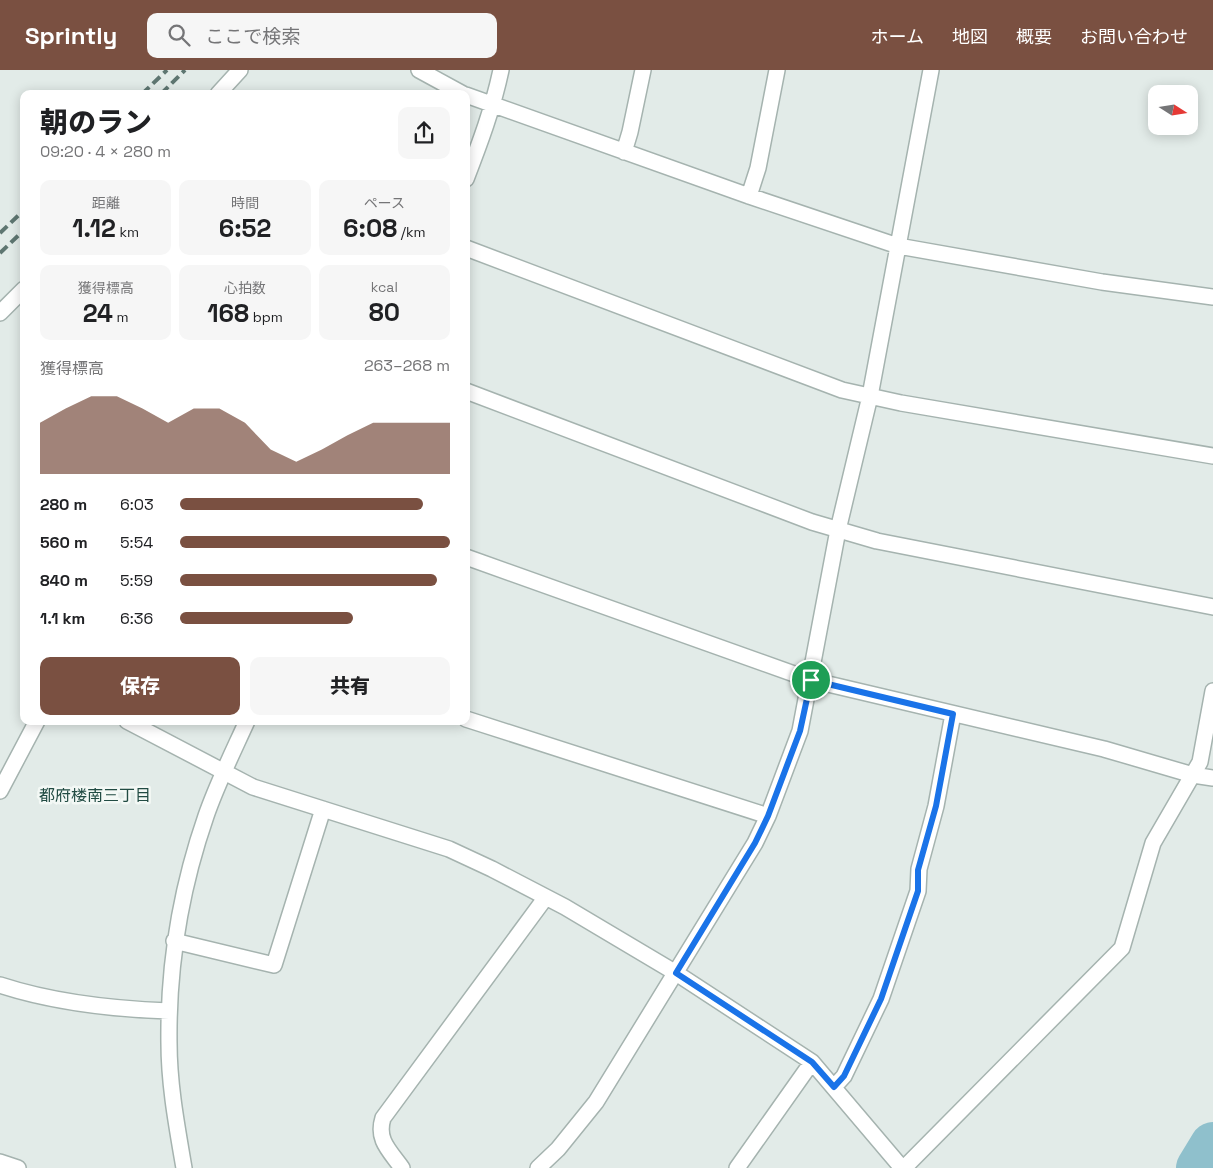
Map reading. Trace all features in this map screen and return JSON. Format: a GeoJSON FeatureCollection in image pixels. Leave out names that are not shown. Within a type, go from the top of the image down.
{"type":"FeatureCollection","features":[{"type":"Feature","properties":{"kind":"street"},"geometry":{"type":"LineString","coordinates":[[223,90],[240,70]]}},
{"type":"Feature","properties":{"kind":"street"},"geometry":{"type":"LineString","coordinates":[[418,70],[457,90]]}},
{"type":"Feature","properties":{"kind":"street"},"geometry":{"type":"LineString","coordinates":[[470,169],[484,132],[501,70]]}},
{"type":"Feature","properties":{"kind":"street"},"geometry":{"type":"LineString","coordinates":[[624,152],[643,70]]}},
{"type":"Feature","properties":{"kind":"street"},"geometry":{"type":"LineString","coordinates":[[749,196],[758,168],[777,70]]}},
{"type":"Feature","properties":{"kind":"street"},"geometry":{"type":"LineString","coordinates":[[538,1168],[558,1149],[596,1102],[755,843],[768,816],[800,731],[838,530],[870,396],[931,70]]}},
{"type":"Feature","properties":{"kind":"street"},"geometry":{"type":"LineString","coordinates":[[470,96],[492,106],[749,196],[898,246],[1102,282],[1213,297]]}},
{"type":"Feature","properties":{"kind":"street"},"geometry":{"type":"LineString","coordinates":[[470,250],[842,390],[901,403],[1213,456]]}},
{"type":"Feature","properties":{"kind":"street"},"geometry":{"type":"LineString","coordinates":[[0,313],[20,296]]}},
{"type":"Feature","properties":{"kind":"street"},"geometry":{"type":"LineString","coordinates":[[470,393],[812,522],[838,530],[887,543],[1213,607]]}},
{"type":"Feature","properties":{"kind":"street"},"geometry":{"type":"LineString","coordinates":[[470,558],[811,680],[1104,749],[1193,775],[1213,778]]}},
{"type":"Feature","properties":{"kind":"street"},"geometry":{"type":"LineString","coordinates":[[135,725],[253,787],[449,849],[546,897],[676,973],[812,1062],[903,1168],[1122,948],[1153,843],[1200,762],[1213,691]]}},
{"type":"Feature","properties":{"kind":"street"},"geometry":{"type":"LineString","coordinates":[[834,1087],[844,1076],[881,999],[918,891],[918,870],[936,806],[953,714]]}},
{"type":"Feature","properties":{"kind":"street"},"geometry":{"type":"LineString","coordinates":[[470,720],[768,816]]}},
{"type":"Feature","properties":{"kind":"street"},"geometry":{"type":"LineString","coordinates":[[0,791],[35,725]]}},
{"type":"Feature","properties":{"kind":"street"},"geometry":{"type":"LineString","coordinates":[[184,1168],[175,1116],[169,1045],[169,1011],[174,940],[188,872],[207,814],[245,725]]}},
{"type":"Feature","properties":{"kind":"street"},"geometry":{"type":"LineString","coordinates":[[174,940],[274,965],[323,809]]}},
{"type":"Feature","properties":{"kind":"street"},"geometry":{"type":"LineString","coordinates":[[402,1168],[381,1139],[380,1128],[383,1118],[546,897]]}},
{"type":"Feature","properties":{"kind":"street"},"geometry":{"type":"LineString","coordinates":[[0,985],[55,999],[101,1007],[169,1011]]}},
{"type":"Feature","properties":{"kind":"street"},"geometry":{"type":"LineString","coordinates":[[737,1168],[812,1062]]}},
{"type":"Feature","properties":{"kind":"street"},"geometry":{"type":"LineString","coordinates":[[0,1162],[18,1168]]}},
{"type":"Feature","properties":{"kind":"waterway"},"geometry":{"type":"LineString","coordinates":[[1199,1168],[1213,1145]]}},
{"type":"Feature","properties":{"kind":"railway"},"geometry":{"type":"LineString","coordinates":[[146,90],[167,70]]}},
{"type":"Feature","properties":{"kind":"railway"},"geometry":{"type":"LineString","coordinates":[[165,90],[185,70]]}},
{"type":"Feature","properties":{"kind":"railway"},"geometry":{"type":"LineString","coordinates":[[0,233],[20,214]]}},
{"type":"Feature","properties":{"kind":"railway"},"geometry":{"type":"LineString","coordinates":[[0,253],[20,234]]}},
{"type":"Feature","properties":{"kind":"district","name":"都府楼南三丁目"},"geometry":{"type":"Point","coordinates":[95,795]}},
{"type":"Feature","properties":{"kind":"route"},"geometry":{"type":"LineString","coordinates":[[811,680],[953,714],[936,806],[918,870],[918,891],[881,999],[844,1076],[834,1087],[812,1062],[676,973],[755,843],[768,816],[800,731],[811,680]]}}]}
